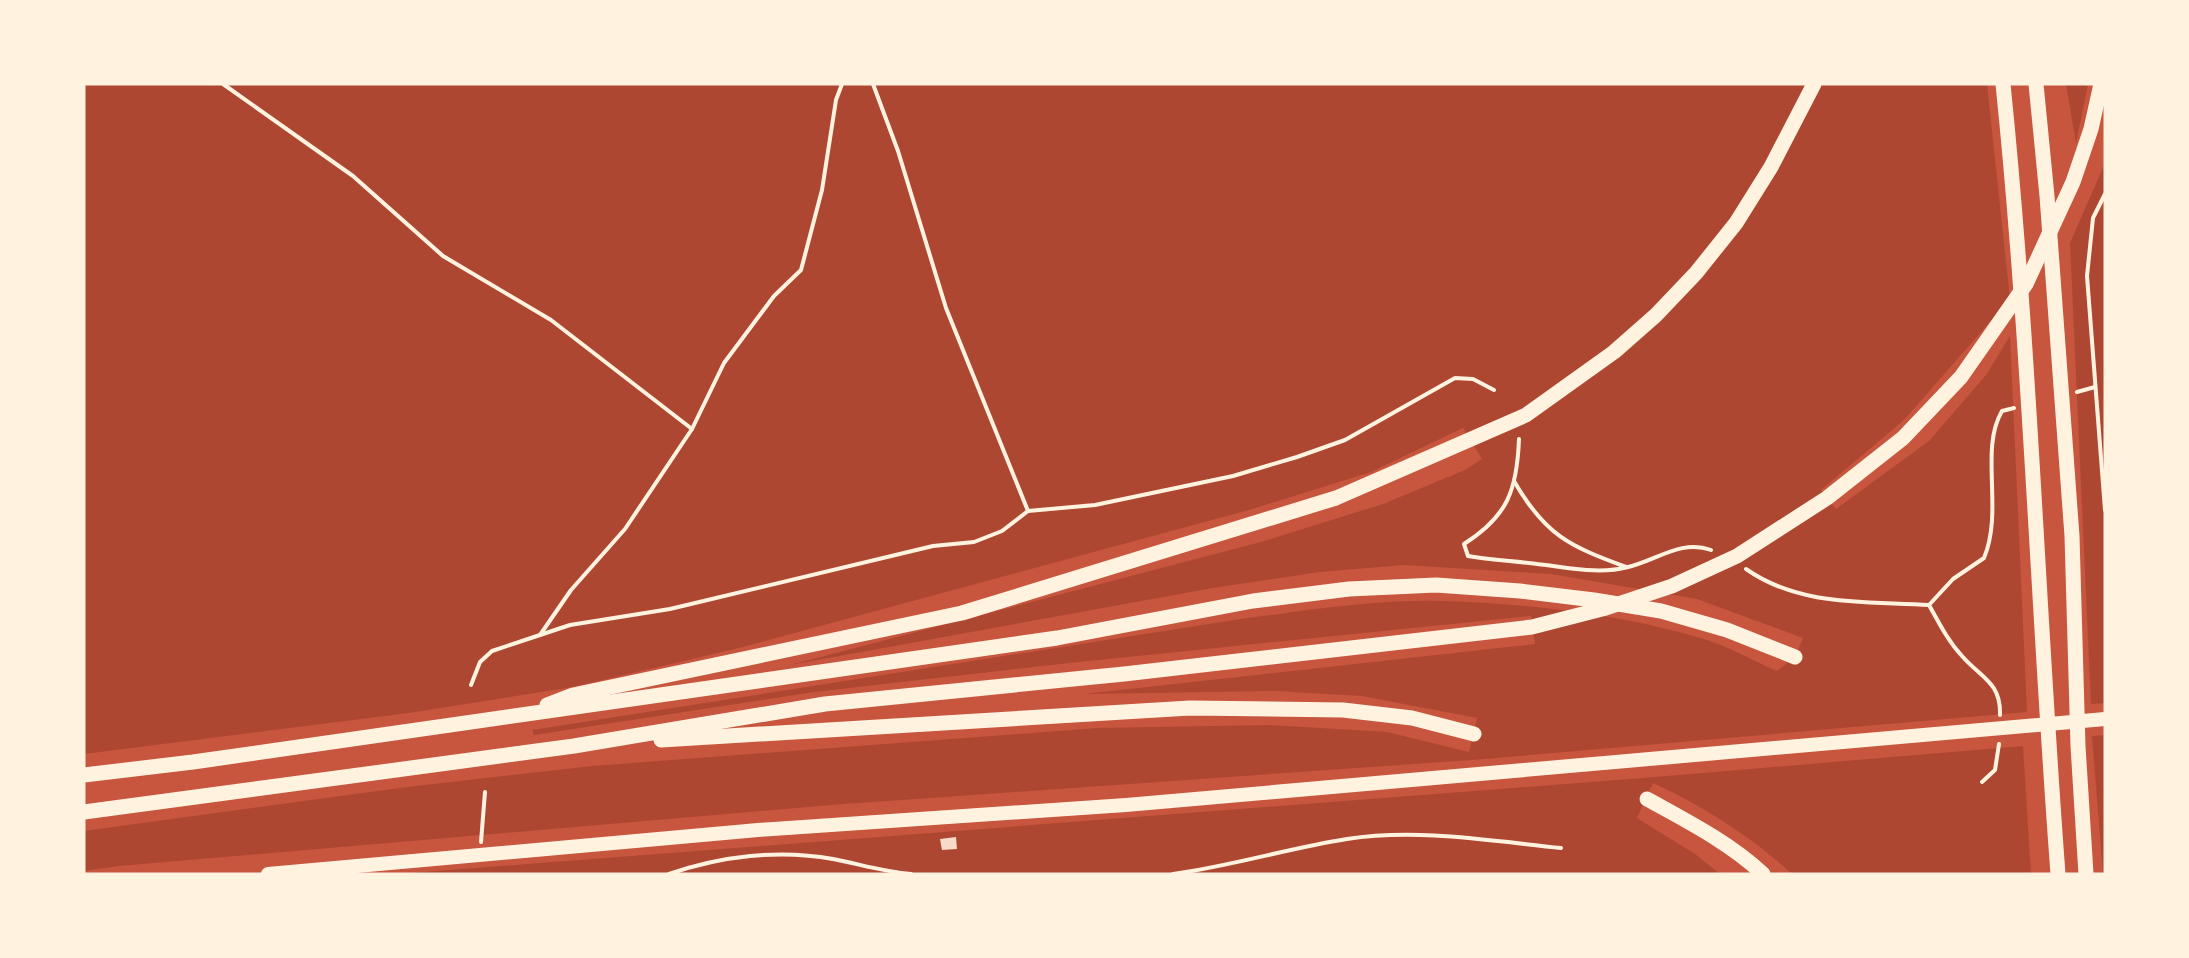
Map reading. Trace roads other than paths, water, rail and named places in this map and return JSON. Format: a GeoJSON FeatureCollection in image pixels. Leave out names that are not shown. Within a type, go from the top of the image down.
{"type":"FeatureCollection","features":[{"type":"Feature","properties":{"kind":"highway"},"geometry":{"type":"LineString","coordinates":[[525,715],[573,695],[962,613],[1336,498],[1526,415],[1614,352],[1656,315],[1736,223],[1772,167],[1814,84]]}},
{"type":"Feature","properties":{"kind":"highway"},"geometry":{"type":"LineString","coordinates":[[2003,84],[2017,224],[2058,874]]}},
{"type":"Feature","properties":{"kind":"highway"},"geometry":{"type":"LineString","coordinates":[[2036,84],[2048,196],[2072,545],[2078,746],[2086,874]]}},
{"type":"Feature","properties":{"kind":"highway"},"geometry":{"type":"LineString","coordinates":[[84,812],[574,746],[825,704],[1192,666],[1532,627],[1606,608],[1672,586],[1737,556],[1827,498],[1903,438],[1960,377],[2026,284],[2073,182],[2091,129],[2101,84]]}},
{"type":"Feature","properties":{"kind":"highway"},"geometry":{"type":"LineString","coordinates":[[84,775],[250,754],[1057,638],[1253,601],[1349,589],[1436,585],[1520,591],[1661,610],[1727,630],[1795,657]]}},
{"type":"Feature","properties":{"kind":"highway"},"geometry":{"type":"LineString","coordinates":[[574,746],[1054,714],[1202,708],[1343,710],[1412,718],[1474,734]]}},
{"type":"Feature","properties":{"kind":"highway"},"geometry":{"type":"LineString","coordinates":[[1647,799],[1708,834],[1748,860],[1763,874]]}},
{"type":"Feature","properties":{"kind":"main road"},"geometry":{"type":"LineString","coordinates":[[268,874],[758,830],[1126,805],[2105,719]]}}]}
